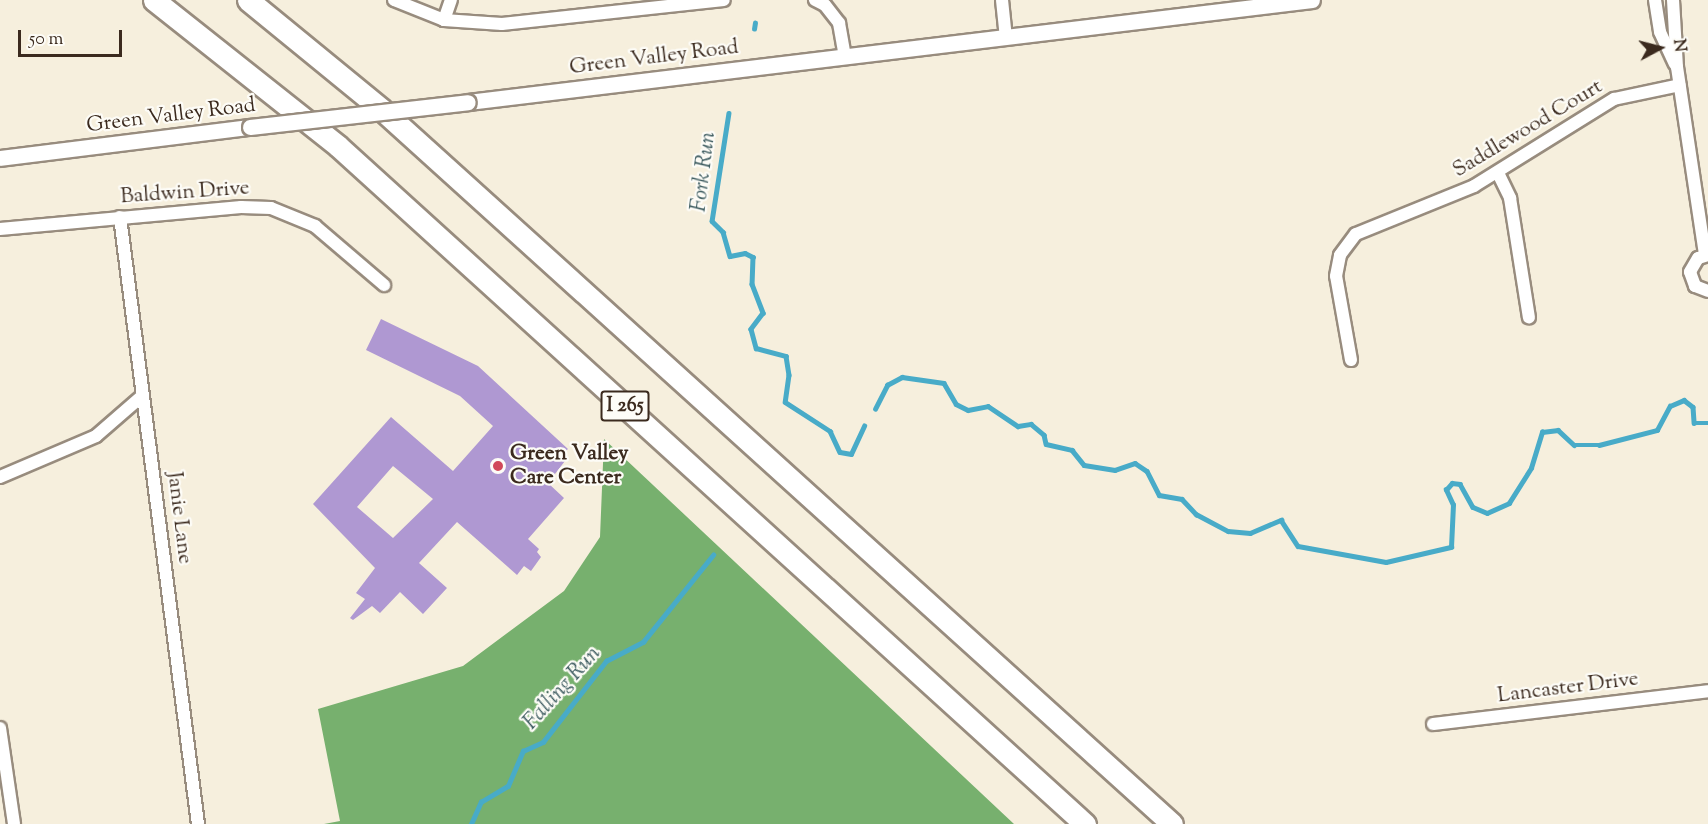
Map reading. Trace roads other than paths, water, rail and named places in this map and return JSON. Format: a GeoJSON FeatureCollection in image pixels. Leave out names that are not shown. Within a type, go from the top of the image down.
{"type":"FeatureCollection","features":[{"type":"Feature","properties":{"kind":"highway","name":"I 265"},"geometry":{"type":"LineString","coordinates":[[154,0],[338,146],[1085,824]]}},
{"type":"Feature","properties":{"kind":"highway","name":"I 265"},"geometry":{"type":"LineString","coordinates":[[248,0],[381,109],[1172,824]]}},
{"type":"Feature","properties":{"kind":"street"},"geometry":{"type":"LineString","coordinates":[[394,0],[444,20],[502,24],[724,0]]}},
{"type":"Feature","properties":{"kind":"street"},"geometry":{"type":"LineString","coordinates":[[444,20],[451,0]]}},
{"type":"Feature","properties":{"kind":"street"},"geometry":{"type":"LineString","coordinates":[[815,0],[825,6],[839,23],[845,56]]}},
{"type":"Feature","properties":{"kind":"street"},"geometry":{"type":"LineString","coordinates":[[1002,0],[1006,36]]}},
{"type":"Feature","properties":{"kind":"street","name":"Green Valley Road"},"geometry":{"type":"LineString","coordinates":[[0,158],[1312,0]]}},
{"type":"Feature","properties":{"kind":"street"},"geometry":{"type":"LineString","coordinates":[[1655,0],[1660,32],[1677,68]]}},
{"type":"Feature","properties":{"kind":"street"},"geometry":{"type":"LineString","coordinates":[[1673,0],[1677,68],[1707,255],[1698,258],[1690,272],[1695,286],[1708,291]]}},
{"type":"Feature","properties":{"kind":"street","name":"Saddlewood Court"},"geometry":{"type":"LineString","coordinates":[[1350,360],[1336,276],[1347,243],[1368,229],[1451,198],[1498,173],[1607,102],[1680,85]]}},
{"type":"Feature","properties":{"kind":"street"},"geometry":{"type":"LineString","coordinates":[[1498,173],[1510,198],[1529,318]]}},
{"type":"Feature","properties":{"kind":"street","name":"Baldwin Drive"},"geometry":{"type":"LineString","coordinates":[[0,229],[241,207],[271,208],[315,226],[384,285]]}},
{"type":"Feature","properties":{"kind":"street","name":"Janie Lane"},"geometry":{"type":"LineString","coordinates":[[120,217],[198,824]]}},
{"type":"Feature","properties":{"kind":"street"},"geometry":{"type":"LineString","coordinates":[[0,477],[96,436],[142,396]]}},
{"type":"Feature","properties":{"kind":"street","name":"Lancaster Drive"},"geometry":{"type":"LineString","coordinates":[[1433,724],[1708,691]]}},
{"type":"Feature","properties":{"kind":"street"},"geometry":{"type":"LineString","coordinates":[[0,728],[14,824]]}},
{"type":"Feature","properties":{"kind":"waterway","name":"Fork Run"},"geometry":{"type":"LineString","coordinates":[[754,29],[755,23]]}},
{"type":"Feature","properties":{"kind":"waterway","name":"Fork Run"},"geometry":{"type":"LineString","coordinates":[[729,113],[712,221],[723,232],[730,256],[745,253],[753,257],[752,284],[763,313],[751,329],[756,348],[786,356],[789,375],[785,402],[830,431],[840,452],[851,454],[864,426]]}},
{"type":"Feature","properties":{"kind":"waterway","name":"Falling Run"},"geometry":{"type":"LineString","coordinates":[[875,409],[887,385],[902,377],[944,383],[956,404],[968,410],[988,406],[1018,426],[1031,424],[1044,435],[1046,444],[1072,450],[1084,465],[1115,470],[1135,463],[1147,471],[1159,495],[1182,499],[1196,514],[1228,531],[1250,533],[1281,520],[1298,546],[1386,562],[1451,547],[1453,505],[1446,490],[1452,483],[1460,484],[1473,507],[1487,513],[1509,503],[1531,468],[1542,432],[1558,430],[1574,445],[1599,445],[1657,430],[1670,406],[1684,400],[1693,407],[1694,423],[1708,423]]}},
{"type":"Feature","properties":{"kind":"waterway","name":"Falling Run"},"geometry":{"type":"LineString","coordinates":[[471,824],[481,802],[508,786],[523,751],[543,742],[606,661],[643,642],[713,555]]}},
{"type":"Feature","properties":{"kind":"place","name":"Green Valley Care Center"},"geometry":{"type":"Point","coordinates":[498,466]}}]}
